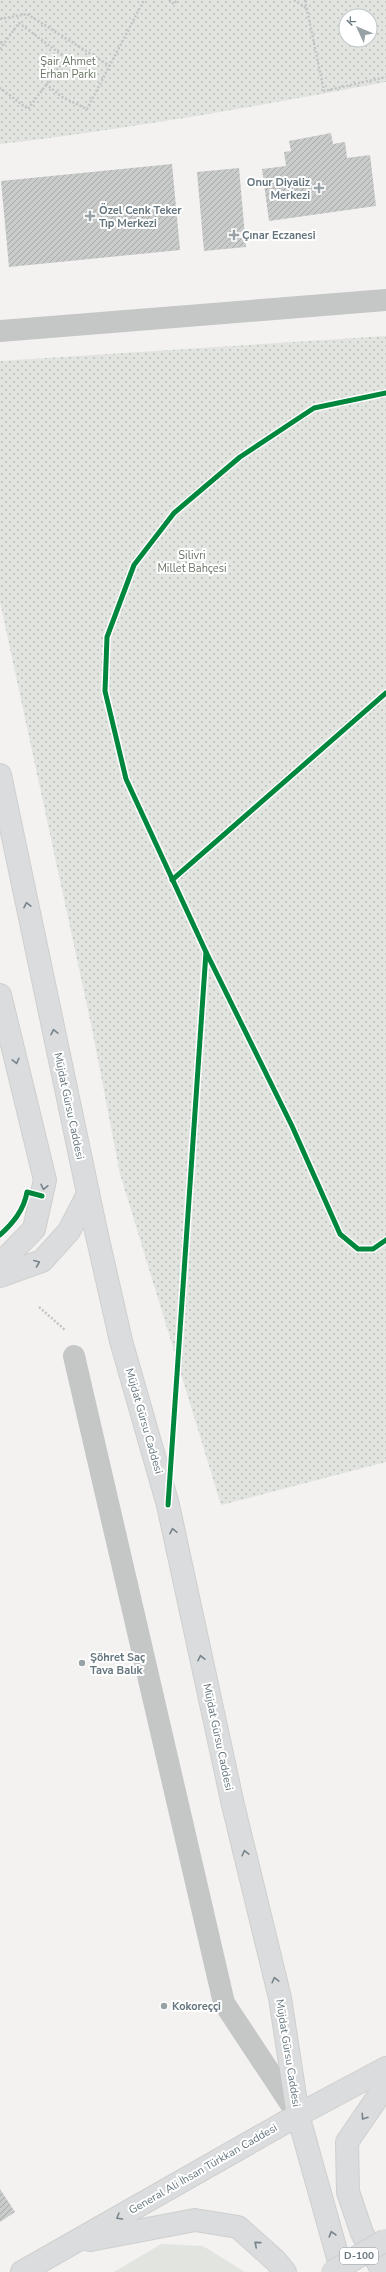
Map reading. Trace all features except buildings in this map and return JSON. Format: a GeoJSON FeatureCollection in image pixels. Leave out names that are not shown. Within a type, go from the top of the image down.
{"type":"FeatureCollection","features":[{"type":"Feature","properties":{"kind":"main road","name":"Müjdat Gürsu Caddesi"},"geometry":{"type":"LineString","coordinates":[[0,775],[88,1194],[121,1341],[168,1505],[233,1805],[280,1998],[298,2114],[342,2272]]}},
{"type":"Feature","properties":{"kind":"main road"},"geometry":{"type":"LineString","coordinates":[[0,996],[45,1180],[34,1229],[0,1264]]}},
{"type":"Feature","properties":{"kind":"main road"},"geometry":{"type":"LineString","coordinates":[[0,1276],[42,1261],[69,1231],[88,1194]]}},
{"type":"Feature","properties":{"kind":"main road","name":"General Ali İhsan Türkkan Caddesi"},"geometry":{"type":"LineString","coordinates":[[22,2272],[298,2114],[386,2068]]}},
{"type":"Feature","properties":{"kind":"main road"},"geometry":{"type":"LineString","coordinates":[[383,2272],[362,2233],[348,2192],[347,2142],[386,2085]]}},
{"type":"Feature","properties":{"kind":"main road"},"geometry":{"type":"LineString","coordinates":[[72,2244],[195,2220],[238,2228],[276,2261],[284,2272]]}},
{"type":"Feature","properties":{"kind":"main road","name":"D-100"},"geometry":{"type":"LineString","coordinates":[[332,2272],[386,2240]]}},
{"type":"Feature","properties":{"kind":"street"},"geometry":{"type":"LineString","coordinates":[[0,331],[386,300]]}},
{"type":"Feature","properties":{"kind":"street"},"geometry":{"type":"LineString","coordinates":[[74,1356],[224,2003],[298,2114]]}},
{"type":"Feature","properties":{"kind":"path"},"geometry":{"type":"LineString","coordinates":[[46,84],[62,97],[87,110],[144,0]]}},
{"type":"Feature","properties":{"kind":"path"},"geometry":{"type":"LineString","coordinates":[[169,0],[174,4],[176,0]]}},
{"type":"Feature","properties":{"kind":"path"},"geometry":{"type":"LineString","coordinates":[[294,0],[306,8]]}},
{"type":"Feature","properties":{"kind":"path"},"geometry":{"type":"LineString","coordinates":[[305,0],[324,91],[386,78]]}},
{"type":"Feature","properties":{"kind":"path"},"geometry":{"type":"LineString","coordinates":[[0,19],[27,14],[110,66]]}},
{"type":"Feature","properties":{"kind":"path"},"geometry":{"type":"LineString","coordinates":[[0,49],[20,23],[66,58],[28,109],[0,88]]}},
{"type":"Feature","properties":{"kind":"path"},"geometry":{"type":"LineString","coordinates":[[0,42],[4,44]]}},
{"type":"Feature","properties":{"kind":"green space","name":"Şair Ahmet Erhan Parkı"},"geometry":{"type":"Polygon","coordinates":[[[0,0],[386,0],[386,82],[290,100],[48,138],[0,144],[0,0]]]}},
{"type":"Feature","properties":{"kind":"green space","name":"Silivri Millet Bahçesi"},"geometry":{"type":"Polygon","coordinates":[[[386,336],[386,1462],[221,1505],[120,1174],[92,1029],[0,602],[0,361],[386,336]]]}},
{"type":"Feature","properties":{"kind":"green space"},"geometry":{"type":"Polygon","coordinates":[[[161,2244],[203,2246],[245,2272],[114,2272],[161,2244]]]}},
{"type":"Feature","properties":{"kind":"cycle path"},"geometry":{"type":"LineString","coordinates":[[386,393],[314,408],[240,457],[174,513],[134,565],[107,637],[105,691],[126,779],[206,952],[292,1126],[340,1234],[358,1249],[373,1249],[386,1240]]}},
{"type":"Feature","properties":{"kind":"cycle path"},"geometry":{"type":"LineString","coordinates":[[172,880],[386,693]]}},
{"type":"Feature","properties":{"kind":"cycle path"},"geometry":{"type":"LineString","coordinates":[[168,1505],[206,952]]}},
{"type":"Feature","properties":{"kind":"cycle path"},"geometry":{"type":"LineString","coordinates":[[0,1235],[21,1210],[26,1199],[27,1192],[42,1196]]}},
{"type":"Feature","properties":{"kind":"place","name":"Onur Diyaliz Merkezi"},"geometry":{"type":"Point","coordinates":[319,188]}},
{"type":"Feature","properties":{"kind":"place","name":"Özel Cenk Teker Tıp Merkezi"},"geometry":{"type":"Point","coordinates":[90,216]}},
{"type":"Feature","properties":{"kind":"place","name":"Çınar Eczanesi"},"geometry":{"type":"Point","coordinates":[234,235]}},
{"type":"Feature","properties":{"kind":"place","name":"Şöhret Saç Tava Balık"},"geometry":{"type":"Point","coordinates":[82,1663]}},
{"type":"Feature","properties":{"kind":"place","name":"Kokoreççi"},"geometry":{"type":"Point","coordinates":[164,2006]}}]}
